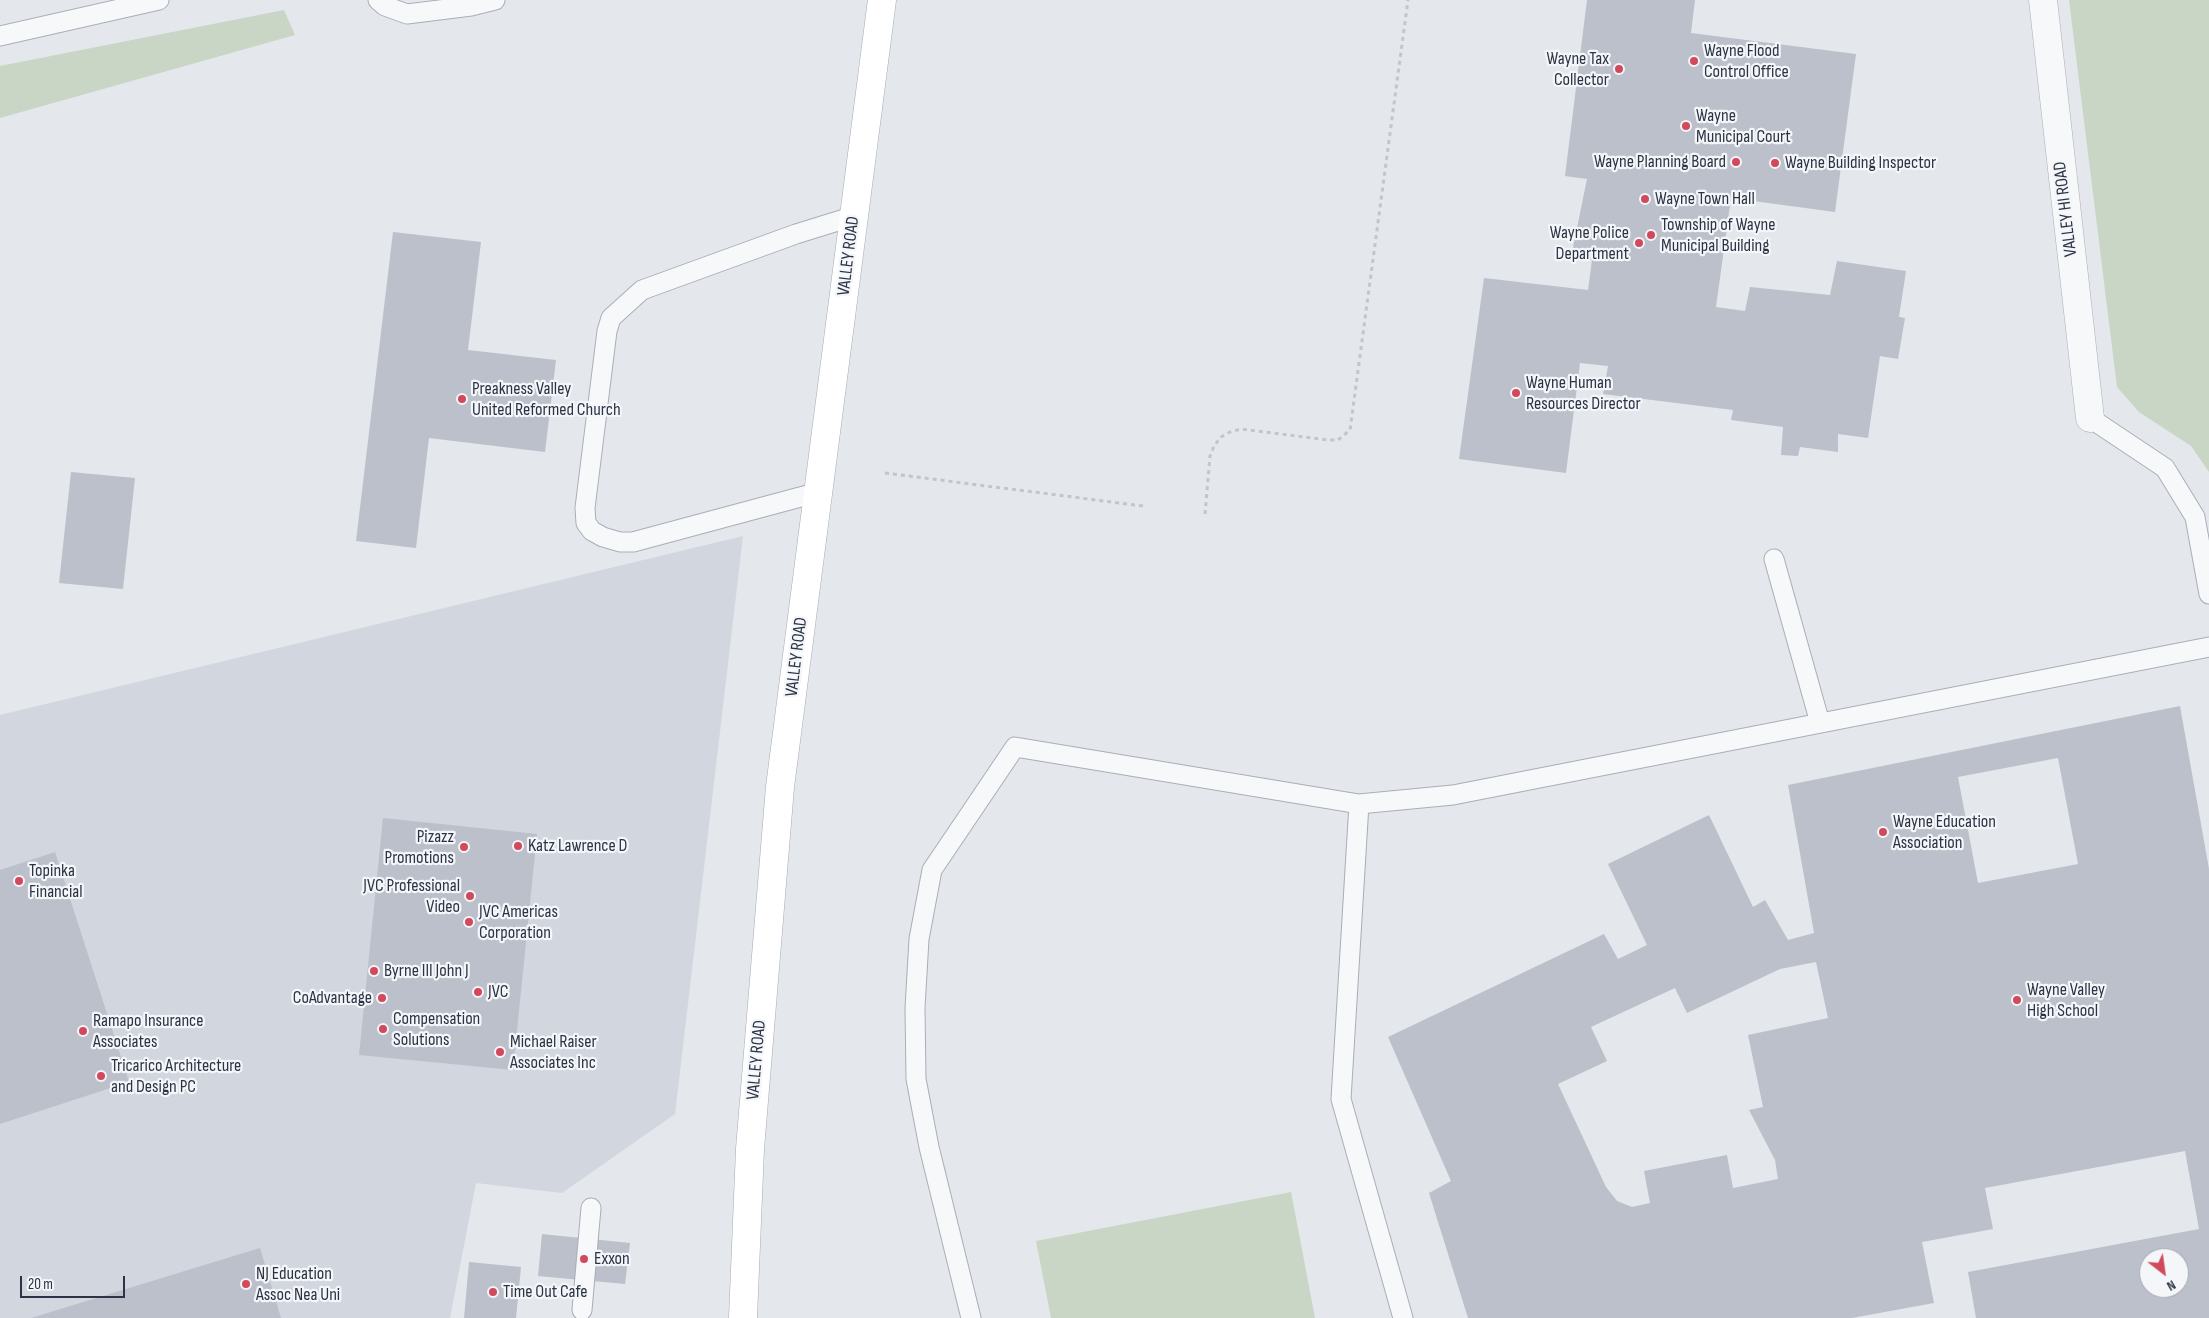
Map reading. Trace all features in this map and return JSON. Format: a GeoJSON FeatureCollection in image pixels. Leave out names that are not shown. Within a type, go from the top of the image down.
{"type":"FeatureCollection","features":[{"type":"Feature","properties":{"kind":"main road","name":"VALLEY ROAD"},"geometry":{"type":"LineString","coordinates":[[743,1318],[750,1149],[780,787],[882,0]]}},
{"type":"Feature","properties":{"kind":"street","name":"VALLEY HI ROAD"},"geometry":{"type":"LineString","coordinates":[[2043,0],[2090,418]]}},
{"type":"Feature","properties":{"kind":"lane"},"geometry":{"type":"LineString","coordinates":[[0,36],[159,0]]}},
{"type":"Feature","properties":{"kind":"lane"},"geometry":{"type":"LineString","coordinates":[[378,0],[385,6],[407,14],[471,6],[495,0]]}},
{"type":"Feature","properties":{"kind":"lane"},"geometry":{"type":"LineString","coordinates":[[818,492],[633,542],[620,542],[603,537],[592,531],[586,523],[585,508],[607,331],[611,318],[642,290],[796,234],[854,216]]}},
{"type":"Feature","properties":{"kind":"lane"},"geometry":{"type":"LineString","coordinates":[[2090,418],[2165,468],[2195,517],[2209,594]]}},
{"type":"Feature","properties":{"kind":"lane"},"geometry":{"type":"LineString","coordinates":[[1774,559],[1820,723]]}},
{"type":"Feature","properties":{"kind":"lane"},"geometry":{"type":"LineString","coordinates":[[971,1318],[929,1147],[916,1079],[915,1008],[919,939],[932,870],[1015,746],[1360,804],[1452,795],[2209,647]]}},
{"type":"Feature","properties":{"kind":"lane"},"geometry":{"type":"LineString","coordinates":[[1360,804],[1341,1099],[1403,1318]]}},
{"type":"Feature","properties":{"kind":"lane"},"geometry":{"type":"LineString","coordinates":[[582,1310],[591,1208]]}},
{"type":"Feature","properties":{"kind":"path"},"geometry":{"type":"LineString","coordinates":[[1204,514],[1210,456],[1214,446],[1221,437],[1241,429],[1338,440],[1350,430],[1408,0]]}},
{"type":"Feature","properties":{"kind":"path"},"geometry":{"type":"LineString","coordinates":[[884,473],[1144,506]]}},
{"type":"Feature","properties":{"kind":"shaded area"},"geometry":{"type":"Polygon","coordinates":[[[743,536],[675,1114],[562,1193],[476,1183],[450,1318],[0,1318],[0,715],[743,536]]]}},
{"type":"Feature","properties":{"kind":"green space"},"geometry":{"type":"Polygon","coordinates":[[[2069,0],[2209,0],[2209,472],[2191,446],[2139,412],[2117,387],[2069,0]]]}},
{"type":"Feature","properties":{"kind":"green space"},"geometry":{"type":"Polygon","coordinates":[[[284,10],[295,35],[0,118],[0,66],[284,10]]]}},
{"type":"Feature","properties":{"kind":"green space"},"geometry":{"type":"Polygon","coordinates":[[[1291,1192],[1315,1318],[1051,1318],[1036,1241],[1291,1192]]]}},
{"type":"Feature","properties":{"kind":"building","name":"Township of Wayne Municipal Building"},"geometry":{"type":"Polygon","coordinates":[[[1587,0],[1695,0],[1691,33],[1856,54],[1835,212],[1731,198],[1716,307],[1745,311],[1750,287],[1830,295],[1837,261],[1906,271],[1899,317],[1905,318],[1898,359],[1880,356],[1868,438],[1838,434],[1838,452],[1800,447],[1798,456],[1781,455],[1783,427],[1731,420],[1733,410],[1603,394],[1608,366],[1580,363],[1566,473],[1459,459],[1484,278],[1588,290],[1592,260],[1571,257],[1587,179],[1565,176],[1587,0]]]}},
{"type":"Feature","properties":{"kind":"building","name":"Preakness Valley United Reformed Church"},"geometry":{"type":"Polygon","coordinates":[[[393,232],[481,242],[468,350],[556,360],[545,452],[429,438],[416,548],[356,541],[393,232]]]}},
{"type":"Feature","properties":{"kind":"building"},"geometry":{"type":"Polygon","coordinates":[[[71,472],[135,478],[123,589],[59,583],[71,472]]]}},
{"type":"Feature","properties":{"kind":"building","name":"Wayne Valley High School"},"geometry":{"type":"Polygon","coordinates":[[[2180,706],[2209,869],[2209,1318],[1976,1318],[1968,1272],[2199,1229],[2185,1151],[1985,1188],[1993,1229],[1922,1242],[1934,1303],[1852,1318],[1468,1318],[1429,1193],[1451,1181],[1388,1037],[1604,934],[1618,959],[1647,945],[1608,864],[1709,815],[1753,907],[1765,900],[1788,940],[1814,933],[1788,785],[2180,706]],[[2058,758],[1958,777],[1978,883],[2078,864],[2058,758]],[[1816,962],[1780,969],[1687,1013],[1675,988],[1591,1027],[1607,1061],[1558,1084],[1606,1187],[1617,1201],[1632,1207],[1650,1203],[1644,1171],[1727,1155],[1733,1188],[1778,1179],[1775,1160],[1749,1110],[1763,1107],[1748,1035],[1828,1018],[1816,962]]]}},
{"type":"Feature","properties":{"kind":"building"},"geometry":{"type":"Polygon","coordinates":[[[383,818],[537,834],[513,1070],[359,1055],[383,818]]]}},
{"type":"Feature","properties":{"kind":"building"},"geometry":{"type":"Polygon","coordinates":[[[55,852],[129,1082],[0,1124],[0,870],[55,852]]]}},
{"type":"Feature","properties":{"kind":"building","name":"Exxon"},"geometry":{"type":"Polygon","coordinates":[[[542,1234],[630,1243],[625,1284],[538,1276],[542,1234]]]}},
{"type":"Feature","properties":{"kind":"building"},"geometry":{"type":"Polygon","coordinates":[[[260,1248],[281,1318],[31,1318],[260,1248]]]}},
{"type":"Feature","properties":{"kind":"building","name":"Time Out Cafe"},"geometry":{"type":"Polygon","coordinates":[[[469,1262],[521,1267],[516,1318],[464,1318],[469,1262]]]}},
{"type":"Feature","properties":{"kind":"place","name":"Wayne Flood Control Office"},"geometry":{"type":"Point","coordinates":[1694,61]}},
{"type":"Feature","properties":{"kind":"place","name":"Wayne Tax Collector"},"geometry":{"type":"Point","coordinates":[1619,69]}},
{"type":"Feature","properties":{"kind":"place","name":"Wayne Municipal Court"},"geometry":{"type":"Point","coordinates":[1686,126]}},
{"type":"Feature","properties":{"kind":"place","name":"Wayne Planning Board"},"geometry":{"type":"Point","coordinates":[1736,162]}},
{"type":"Feature","properties":{"kind":"place","name":"Wayne Building Inspector"},"geometry":{"type":"Point","coordinates":[1775,163]}},
{"type":"Feature","properties":{"kind":"place","name":"Wayne Town Hall"},"geometry":{"type":"Point","coordinates":[1645,199]}},
{"type":"Feature","properties":{"kind":"place","name":"Township of Wayne Municipal Building"},"geometry":{"type":"Point","coordinates":[1651,235]}},
{"type":"Feature","properties":{"kind":"place","name":"Wayne Police Department"},"geometry":{"type":"Point","coordinates":[1639,243]}},
{"type":"Feature","properties":{"kind":"place","name":"Wayne Human Resources Director"},"geometry":{"type":"Point","coordinates":[1516,393]}},
{"type":"Feature","properties":{"kind":"place","name":"Preakness Valley United Reformed Church"},"geometry":{"type":"Point","coordinates":[462,399]}},
{"type":"Feature","properties":{"kind":"place","name":"Wayne Education Association"},"geometry":{"type":"Point","coordinates":[1883,832]}},
{"type":"Feature","properties":{"kind":"place","name":"Katz Lawrence D"},"geometry":{"type":"Point","coordinates":[518,846]}},
{"type":"Feature","properties":{"kind":"place","name":"Pizazz Promotions"},"geometry":{"type":"Point","coordinates":[464,847]}},
{"type":"Feature","properties":{"kind":"place","name":"Topinka Financial"},"geometry":{"type":"Point","coordinates":[19,881]}},
{"type":"Feature","properties":{"kind":"place","name":"JVC Professional Video"},"geometry":{"type":"Point","coordinates":[470,896]}},
{"type":"Feature","properties":{"kind":"place","name":"JVC Americas Corporation"},"geometry":{"type":"Point","coordinates":[469,922]}},
{"type":"Feature","properties":{"kind":"place","name":"Byrne III John J"},"geometry":{"type":"Point","coordinates":[374,971]}},
{"type":"Feature","properties":{"kind":"place","name":"JVC"},"geometry":{"type":"Point","coordinates":[478,992]}},
{"type":"Feature","properties":{"kind":"place","name":"CoAdvantage"},"geometry":{"type":"Point","coordinates":[382,998]}},
{"type":"Feature","properties":{"kind":"place","name":"Wayne Valley High School"},"geometry":{"type":"Point","coordinates":[2017,1000]}},
{"type":"Feature","properties":{"kind":"place","name":"Compensation Solutions"},"geometry":{"type":"Point","coordinates":[383,1029]}},
{"type":"Feature","properties":{"kind":"place","name":"Ramapo Insurance Associates"},"geometry":{"type":"Point","coordinates":[83,1031]}},
{"type":"Feature","properties":{"kind":"place","name":"Michael Raiser Associates Inc"},"geometry":{"type":"Point","coordinates":[500,1052]}},
{"type":"Feature","properties":{"kind":"place","name":"Tricarico Architecture and Design PC"},"geometry":{"type":"Point","coordinates":[101,1076]}},
{"type":"Feature","properties":{"kind":"place","name":"Exxon"},"geometry":{"type":"Point","coordinates":[584,1259]}},
{"type":"Feature","properties":{"kind":"place","name":"NJ Education Assoc Nea Uni"},"geometry":{"type":"Point","coordinates":[246,1284]}},
{"type":"Feature","properties":{"kind":"place","name":"Time Out Cafe"},"geometry":{"type":"Point","coordinates":[493,1292]}}]}
